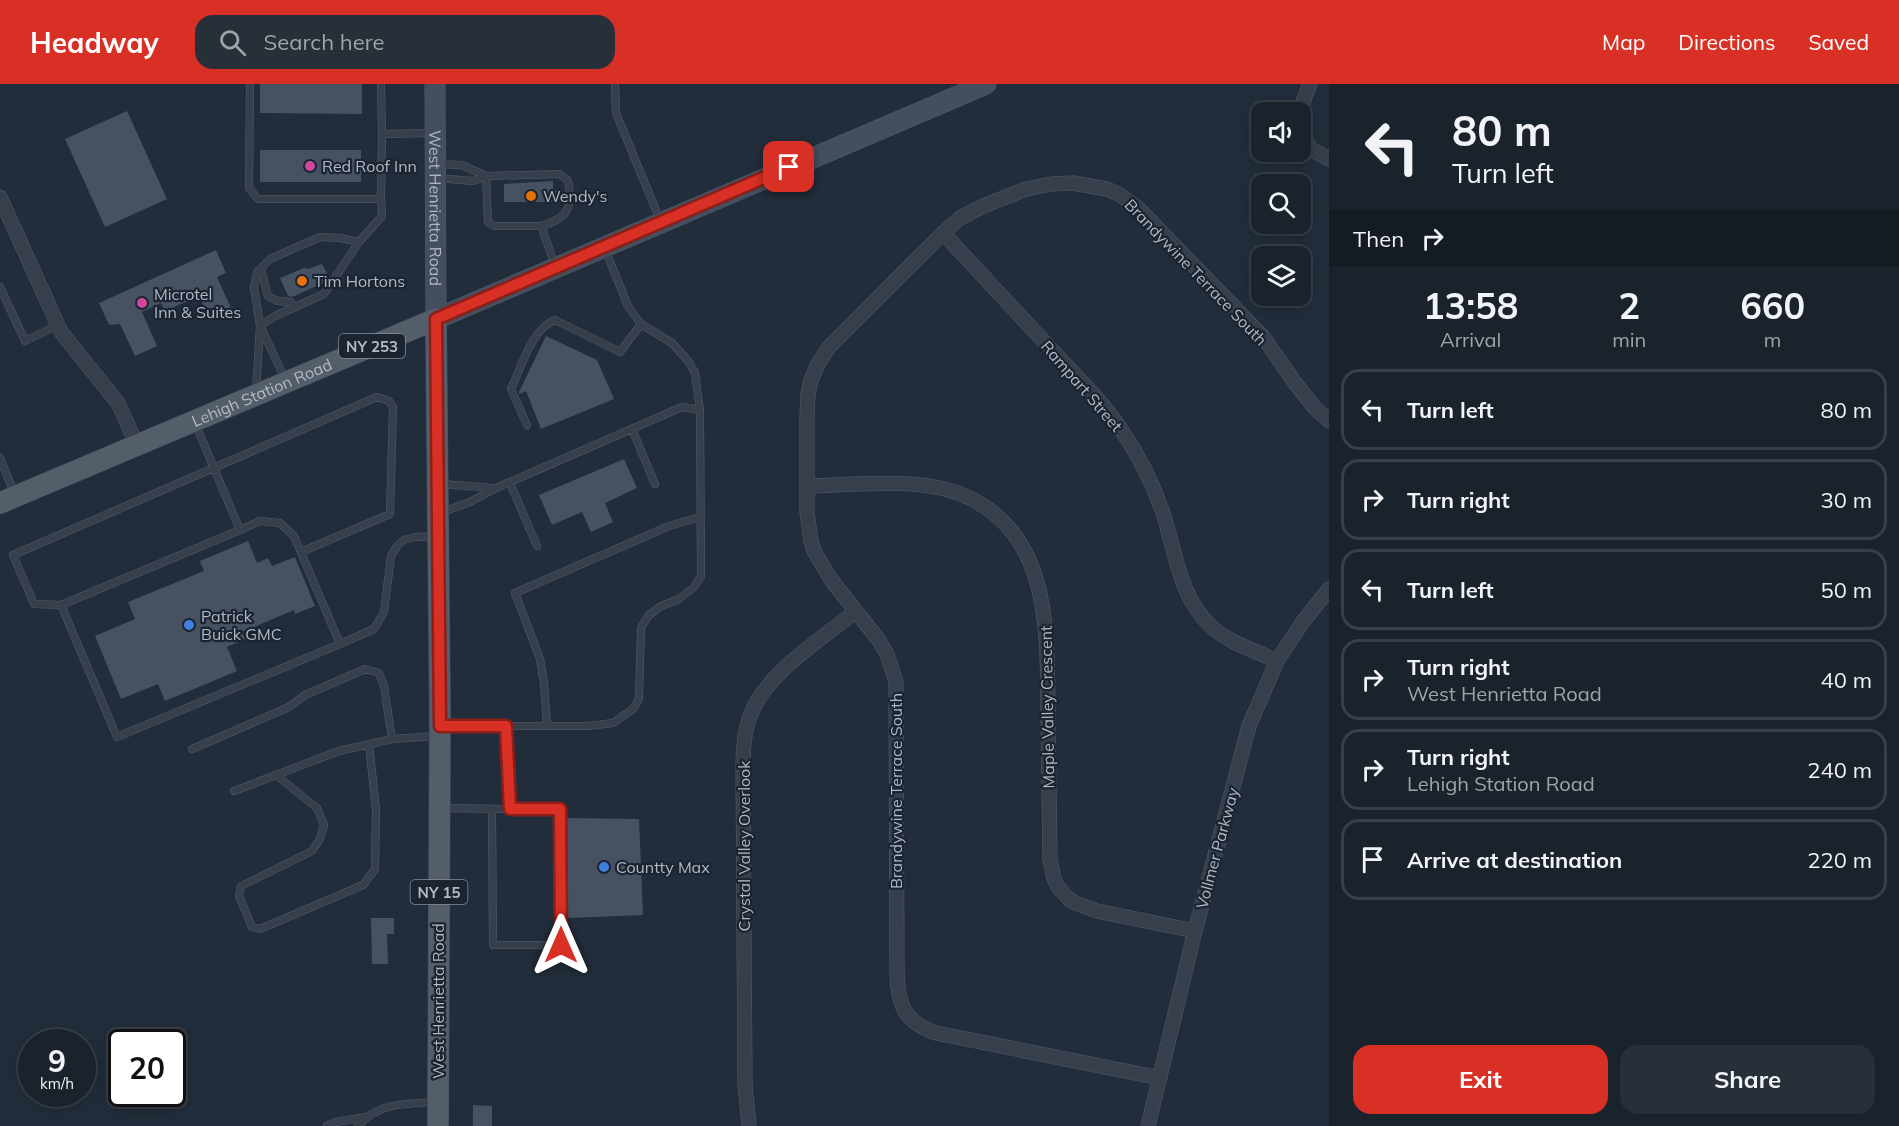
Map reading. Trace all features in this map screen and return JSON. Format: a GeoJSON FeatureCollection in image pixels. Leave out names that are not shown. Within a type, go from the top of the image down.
{"type":"FeatureCollection","features":[{"type":"Feature","properties":{"kind":"main road","name":"Lehigh Station Road"},"geometry":{"type":"LineString","coordinates":[[8,500],[436,319]]}},
{"type":"Feature","properties":{"kind":"main road","name":"West Henrietta Road"},"geometry":{"type":"LineString","coordinates":[[436,319],[440,731],[438,1126]]}},
{"type":"Feature","properties":{"kind":"street","name":"Lehigh Station Road"},"geometry":{"type":"LineString","coordinates":[[436,319],[986,84]]}},
{"type":"Feature","properties":{"kind":"street"},"geometry":{"type":"LineString","coordinates":[[1310,84],[1304,102],[1305,137],[1311,149],[1329,159]]}},
{"type":"Feature","properties":{"kind":"street","name":"West Henrietta Road"},"geometry":{"type":"LineString","coordinates":[[436,319],[437,85]]}},
{"type":"Feature","properties":{"kind":"street","name":"Brandywine Terrace South"},"geometry":{"type":"LineString","coordinates":[[1160,1078],[936,1033],[921,1028],[911,1020],[904,1009],[897,973],[896,682],[887,654],[878,639],[832,581],[814,551],[811,541],[807,512],[808,395],[811,380],[829,347],[943,232],[960,218],[1026,189],[1073,183],[1107,189],[1138,208],[1264,338],[1295,383],[1329,421]]}},
{"type":"Feature","properties":{"kind":"street"},"geometry":{"type":"LineString","coordinates":[[0,197],[61,332],[118,403],[137,445]]}},
{"type":"Feature","properties":{"kind":"street","name":"Rampart Street"},"geometry":{"type":"LineString","coordinates":[[943,232],[1092,394],[1121,429],[1143,465],[1155,492],[1183,581],[1189,597],[1201,616],[1215,630],[1277,661]]}},
{"type":"Feature","properties":{"kind":"street","name":"Maple Valley Crescent"},"geometry":{"type":"LineString","coordinates":[[808,486],[895,484],[938,488],[977,502],[995,513],[1011,529],[1034,570],[1046,625],[1050,859],[1054,879],[1064,894],[1078,904],[1097,911],[1195,932]]}},
{"type":"Feature","properties":{"kind":"street","name":"Vollmer Parkway"},"geometry":{"type":"LineString","coordinates":[[1148,1126],[1195,932],[1250,726],[1277,661],[1302,623],[1329,589]]}},
{"type":"Feature","properties":{"kind":"street","name":"Crystal Valley Overlook"},"geometry":{"type":"LineString","coordinates":[[749,1126],[745,1073],[744,737],[756,701],[767,686],[781,671],[855,612]]}},
{"type":"Feature","properties":{"kind":"lane"},"geometry":{"type":"LineString","coordinates":[[250,84],[249,188],[258,199],[381,199]]}},
{"type":"Feature","properties":{"kind":"lane"},"geometry":{"type":"LineString","coordinates":[[260,326],[275,316],[324,294],[359,242],[382,216],[381,84]]}},
{"type":"Feature","properties":{"kind":"lane"},"geometry":{"type":"LineString","coordinates":[[615,84],[616,113],[661,222]]}},
{"type":"Feature","properties":{"kind":"lane"},"geometry":{"type":"LineString","coordinates":[[382,134],[435,133]]}},
{"type":"Feature","properties":{"kind":"lane"},"geometry":{"type":"LineString","coordinates":[[435,171],[462,165],[486,176]]}},
{"type":"Feature","properties":{"kind":"lane"},"geometry":{"type":"LineString","coordinates":[[435,171],[473,181],[486,176],[560,174],[568,181],[569,186],[569,203],[566,211],[555,222],[541,226],[494,226],[488,222],[486,176]]}},
{"type":"Feature","properties":{"kind":"lane"},"geometry":{"type":"LineString","coordinates":[[541,226],[556,267]]}},
{"type":"Feature","properties":{"kind":"lane"},"geometry":{"type":"LineString","coordinates":[[256,395],[260,326],[254,287],[257,272],[270,258],[320,237],[359,242]]}},
{"type":"Feature","properties":{"kind":"lane"},"geometry":{"type":"LineString","coordinates":[[234,790],[339,751],[392,739],[440,731],[506,726],[588,726],[612,723],[633,709],[639,699],[641,628],[648,616],[661,606],[679,599],[694,587],[701,576],[700,410],[696,373],[672,343],[641,324],[628,306],[604,247]]}},
{"type":"Feature","properties":{"kind":"lane"},"geometry":{"type":"LineString","coordinates":[[261,268],[268,296],[277,301],[291,302],[294,308]]}},
{"type":"Feature","properties":{"kind":"lane"},"geometry":{"type":"LineString","coordinates":[[0,287],[25,341],[58,325]]}},
{"type":"Feature","properties":{"kind":"lane"},"geometry":{"type":"LineString","coordinates":[[527,425],[511,389],[537,333],[547,323],[555,320],[620,352],[641,324]]}},
{"type":"Feature","properties":{"kind":"lane"},"geometry":{"type":"LineString","coordinates":[[260,326],[286,382]]}},
{"type":"Feature","properties":{"kind":"lane"},"geometry":{"type":"LineString","coordinates":[[301,552],[390,514],[393,406],[389,401],[377,397],[13,555],[34,604],[61,605],[260,522],[280,523],[294,536],[340,644]]}},
{"type":"Feature","properties":{"kind":"lane"},"geometry":{"type":"LineString","coordinates":[[438,513],[470,502],[496,488],[682,407],[700,410]]}},
{"type":"Feature","properties":{"kind":"lane"},"geometry":{"type":"LineString","coordinates":[[194,421],[240,530]]}},
{"type":"Feature","properties":{"kind":"lane"},"geometry":{"type":"LineString","coordinates":[[632,429],[655,484]]}},
{"type":"Feature","properties":{"kind":"lane"},"geometry":{"type":"LineString","coordinates":[[0,458],[8,500]]}},
{"type":"Feature","properties":{"kind":"lane"},"geometry":{"type":"LineString","coordinates":[[510,483],[537,546]]}},
{"type":"Feature","properties":{"kind":"lane"},"geometry":{"type":"LineString","coordinates":[[437,484],[496,488]]}},
{"type":"Feature","properties":{"kind":"lane"},"geometry":{"type":"LineString","coordinates":[[547,726],[540,658],[515,593],[669,526],[700,517]]}},
{"type":"Feature","properties":{"kind":"lane"},"geometry":{"type":"LineString","coordinates":[[61,605],[117,737],[374,629],[384,612],[391,556],[398,545],[404,540],[415,537],[438,536]]}},
{"type":"Feature","properties":{"kind":"lane"},"geometry":{"type":"LineString","coordinates":[[192,749],[289,707],[305,695],[365,669],[379,673],[384,687],[392,739]]}},
{"type":"Feature","properties":{"kind":"lane"},"geometry":{"type":"LineString","coordinates":[[506,726],[510,809]]}},
{"type":"Feature","properties":{"kind":"lane"},"geometry":{"type":"LineString","coordinates":[[276,775],[317,808],[324,825],[320,839],[312,851],[241,886],[238,896],[252,927],[260,929],[363,885],[375,869],[376,810],[369,744]]}},
{"type":"Feature","properties":{"kind":"lane"},"geometry":{"type":"LineString","coordinates":[[439,808],[560,809],[561,945],[493,945],[492,809]]}},
{"type":"Feature","properties":{"kind":"lane"},"geometry":{"type":"LineString","coordinates":[[358,1126],[376,1110],[438,1102]]}},
{"type":"Feature","properties":{"kind":"lane"},"geometry":{"type":"LineString","coordinates":[[327,1126],[336,1122],[366,1117]]}},
{"type":"Feature","properties":{"kind":"building","name":"Red Roof Inn"},"geometry":{"type":"Polygon","coordinates":[[[260,84],[362,84],[362,114],[260,113],[260,84]]]}},
{"type":"Feature","properties":{"kind":"building"},"geometry":{"type":"Polygon","coordinates":[[[127,111],[167,199],[105,227],[65,139],[127,111]]]}},
{"type":"Feature","properties":{"kind":"building","name":"Red Roof Inn"},"geometry":{"type":"Polygon","coordinates":[[[260,150],[361,150],[361,182],[260,182],[260,150]]]}},
{"type":"Feature","properties":{"kind":"building","name":"Wendy's"},"geometry":{"type":"Polygon","coordinates":[[[553,181],[553,191],[559,191],[559,202],[504,202],[504,184],[553,181]]]}},
{"type":"Feature","properties":{"kind":"building","name":"Microtel Inn & Suites"},"geometry":{"type":"Polygon","coordinates":[[[216,250],[226,273],[217,277],[231,308],[209,318],[199,296],[165,311],[161,303],[142,312],[157,346],[135,356],[120,324],[109,325],[99,303],[216,250]]]}},
{"type":"Feature","properties":{"kind":"building","name":"Tim Hortons"},"geometry":{"type":"Polygon","coordinates":[[[322,264],[329,277],[324,279],[323,283],[292,297],[288,296],[280,278],[304,268],[308,269],[322,264]]]}},
{"type":"Feature","properties":{"kind":"building"},"geometry":{"type":"Polygon","coordinates":[[[546,336],[597,360],[614,399],[541,429],[526,391],[519,394],[519,392],[546,336]]]}},
{"type":"Feature","properties":{"kind":"building"},"geometry":{"type":"Polygon","coordinates":[[[624,459],[637,488],[605,503],[613,522],[591,532],[582,512],[552,525],[539,495],[624,459]]]}},
{"type":"Feature","properties":{"kind":"building","name":"Patrick Buick GMC"},"geometry":{"type":"Polygon","coordinates":[[[248,541],[257,563],[268,558],[272,566],[295,557],[315,606],[295,614],[294,610],[242,632],[245,639],[227,647],[237,671],[165,701],[158,684],[121,699],[95,636],[135,619],[128,602],[204,571],[200,561],[248,541]]]}},
{"type":"Feature","properties":{"kind":"building","name":"Countty Max"},"geometry":{"type":"Polygon","coordinates":[[[566,818],[639,819],[643,915],[568,918],[566,818]]]}},
{"type":"Feature","properties":{"kind":"building"},"geometry":{"type":"Polygon","coordinates":[[[371,918],[394,918],[394,934],[387,934],[388,964],[372,964],[371,918]]]}},
{"type":"Feature","properties":{"kind":"building"},"geometry":{"type":"Polygon","coordinates":[[[473,1105],[492,1106],[492,1126],[473,1126],[473,1105]]]}},
{"type":"Feature","properties":{"kind":"place","name":"Red Roof Inn"},"geometry":{"type":"Point","coordinates":[310,166]}},
{"type":"Feature","properties":{"kind":"place","name":"Wendy's"},"geometry":{"type":"Point","coordinates":[531,196]}},
{"type":"Feature","properties":{"kind":"place","name":"Tim Hortons"},"geometry":{"type":"Point","coordinates":[302,281]}},
{"type":"Feature","properties":{"kind":"place","name":"Microtel Inn & Suites"},"geometry":{"type":"Point","coordinates":[142,303]}},
{"type":"Feature","properties":{"kind":"place","name":"Patrick Buick GMC"},"geometry":{"type":"Point","coordinates":[189,625]}},
{"type":"Feature","properties":{"kind":"place","name":"Countty Max"},"geometry":{"type":"Point","coordinates":[604,867]}},
{"type":"Feature","properties":{"kind":"route"},"geometry":{"type":"LineString","coordinates":[[561,945],[560,809],[510,809],[506,726],[440,726],[436,319],[789,167]]}}]}
